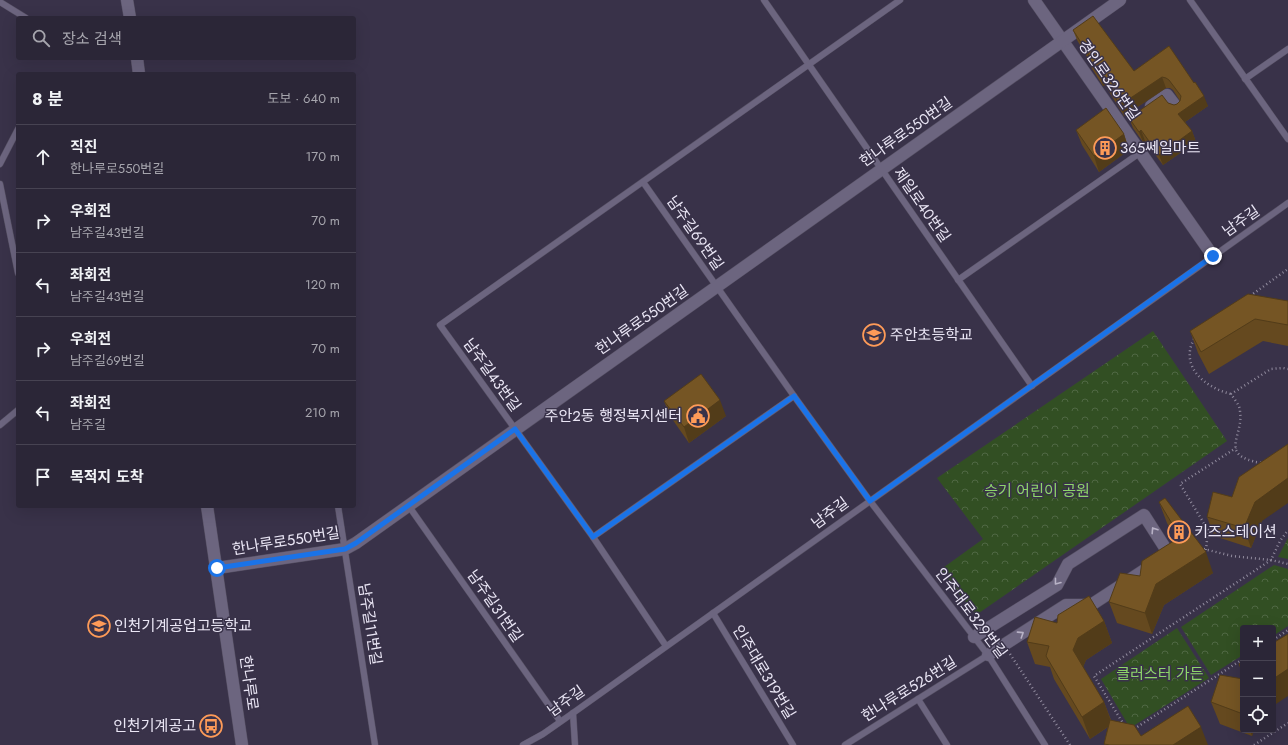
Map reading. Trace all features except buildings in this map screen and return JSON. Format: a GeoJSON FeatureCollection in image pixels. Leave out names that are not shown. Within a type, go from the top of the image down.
{"type":"FeatureCollection","features":[{"type":"Feature","properties":{"kind":"street"},"geometry":{"type":"LineString","coordinates":[[128,0],[130,16]]}},
{"type":"Feature","properties":{"kind":"street","name":"경인로326번길"},"geometry":{"type":"LineString","coordinates":[[1034,0],[1125,123],[1141,152],[1213,256]]}},
{"type":"Feature","properties":{"kind":"street","name":"한나루로550번길"},"geometry":{"type":"LineString","coordinates":[[217,568],[345,549],[1120,0]]}},
{"type":"Feature","properties":{"kind":"street"},"geometry":{"type":"LineString","coordinates":[[137,60],[139,72]]}},
{"type":"Feature","properties":{"kind":"street"},"geometry":{"type":"LineString","coordinates":[[1140,113],[1167,95],[1177,108]]}},
{"type":"Feature","properties":{"kind":"street","name":"한나루로"},"geometry":{"type":"LineString","coordinates":[[207,508],[242,745]]}},
{"type":"Feature","properties":{"kind":"street"},"geometry":{"type":"LineString","coordinates":[[974,637],[1057,585],[1068,564],[1144,515],[1169,554],[1091,605],[1066,605],[988,655]]}},
{"type":"Feature","properties":{"kind":"lane","name":"제일로40번길"},"geometry":{"type":"LineString","coordinates":[[764,0],[1032,386]]}},
{"type":"Feature","properties":{"kind":"lane"},"geometry":{"type":"LineString","coordinates":[[643,182],[900,0]]}},
{"type":"Feature","properties":{"kind":"lane"},"geometry":{"type":"LineString","coordinates":[[1190,0],[1288,139]]}},
{"type":"Feature","properties":{"kind":"lane"},"geometry":{"type":"LineString","coordinates":[[0,2],[23,16]]}},
{"type":"Feature","properties":{"kind":"lane"},"geometry":{"type":"LineString","coordinates":[[1246,79],[1288,49]]}},
{"type":"Feature","properties":{"kind":"lane"},"geometry":{"type":"LineString","coordinates":[[0,164],[16,132]]}},
{"type":"Feature","properties":{"kind":"lane"},"geometry":{"type":"LineString","coordinates":[[958,280],[1141,152]]}},
{"type":"Feature","properties":{"kind":"lane","name":"남주길69번길"},"geometry":{"type":"LineString","coordinates":[[643,182],[870,501]]}},
{"type":"Feature","properties":{"kind":"lane","name":"남주길43번길"},"geometry":{"type":"LineString","coordinates":[[643,182],[440,325],[593,537],[666,646]]}},
{"type":"Feature","properties":{"kind":"lane"},"geometry":{"type":"LineString","coordinates":[[0,184],[16,261]]}},
{"type":"Feature","properties":{"kind":"lane","name":"남주길"},"geometry":{"type":"LineString","coordinates":[[523,745],[543,734],[1288,203]]}},
{"type":"Feature","properties":{"kind":"lane"},"geometry":{"type":"LineString","coordinates":[[593,537],[794,396]]}},
{"type":"Feature","properties":{"kind":"lane"},"geometry":{"type":"LineString","coordinates":[[0,425],[16,412]]}},
{"type":"Feature","properties":{"kind":"lane","name":"인주대로329번길"},"geometry":{"type":"LineString","coordinates":[[870,501],[988,655],[1045,745]]}},
{"type":"Feature","properties":{"kind":"lane","name":"남주길31번길"},"geometry":{"type":"LineString","coordinates":[[408,505],[560,721]]}},
{"type":"Feature","properties":{"kind":"lane","name":"남주길11번길"},"geometry":{"type":"LineString","coordinates":[[338,508],[375,745]]}},
{"type":"Feature","properties":{"kind":"lane","name":"인주대로319번길"},"geometry":{"type":"LineString","coordinates":[[713,613],[793,745]]}},
{"type":"Feature","properties":{"kind":"lane","name":"한나루로526번길"},"geometry":{"type":"LineString","coordinates":[[845,745],[988,655]]}},
{"type":"Feature","properties":{"kind":"lane"},"geometry":{"type":"LineString","coordinates":[[918,699],[947,745]]}},
{"type":"Feature","properties":{"kind":"lane"},"geometry":{"type":"LineString","coordinates":[[572,713],[575,745]]}},
{"type":"Feature","properties":{"kind":"path"},"geometry":{"type":"LineString","coordinates":[[1249,296],[1288,269]]}},
{"type":"Feature","properties":{"kind":"path"},"geometry":{"type":"LineString","coordinates":[[1197,333],[1189,351],[1190,362],[1199,376],[1208,385],[1220,392],[1231,394],[1271,369],[1288,369]]}},
{"type":"Feature","properties":{"kind":"path"},"geometry":{"type":"LineString","coordinates":[[1231,394],[1240,409],[1240,423],[1235,440],[1236,448],[1242,458],[1250,461],[1267,463]]}},
{"type":"Feature","properties":{"kind":"path"},"geometry":{"type":"LineString","coordinates":[[1206,550],[1208,530],[1180,484],[1236,448]]}},
{"type":"Feature","properties":{"kind":"path"},"geometry":{"type":"LineString","coordinates":[[1125,726],[1094,676],[1271,560],[1280,540],[1288,530]]}},
{"type":"Feature","properties":{"kind":"path"},"geometry":{"type":"LineString","coordinates":[[1194,546],[1232,556],[1271,560],[1288,564]]}},
{"type":"Feature","properties":{"kind":"path"},"geometry":{"type":"LineString","coordinates":[[1276,638],[1288,630]]}},
{"type":"Feature","properties":{"kind":"path"},"geometry":{"type":"LineString","coordinates":[[1008,651],[1070,745]]}},
{"type":"Feature","properties":{"kind":"path"},"geometry":{"type":"LineString","coordinates":[[1129,733],[1240,661]]}},
{"type":"Feature","properties":{"kind":"path"},"geometry":{"type":"LineString","coordinates":[[1254,745],[1288,723]]}},
{"type":"Feature","properties":{"kind":"green space","name":"승기 어린이 공원"},"geometry":{"type":"Polygon","coordinates":[[[1153,331],[1227,441],[976,615],[940,570],[983,539],[937,478],[1153,331]]]}},
{"type":"Feature","properties":{"kind":"green space"},"geometry":{"type":"Polygon","coordinates":[[[1288,538],[1288,559],[1278,557],[1288,538]]]}},
{"type":"Feature","properties":{"kind":"green space"},"geometry":{"type":"Polygon","coordinates":[[[1274,565],[1288,569],[1288,626],[1276,634],[1276,625],[1240,625],[1240,657],[1211,675],[1181,627],[1274,565]]]}},
{"type":"Feature","properties":{"kind":"green space","name":"클러스터 가든"},"geometry":{"type":"Polygon","coordinates":[[[1177,628],[1209,678],[1130,728],[1101,679],[1177,628]]]}},
{"type":"Feature","properties":{"kind":"place","name":"365쎄일마트"},"geometry":{"type":"Point","coordinates":[1105,148]}},
{"type":"Feature","properties":{"kind":"place","name":"주안초등학교"},"geometry":{"type":"Point","coordinates":[874,335]}},
{"type":"Feature","properties":{"kind":"place","name":"주안2동 행정복지센터"},"geometry":{"type":"Point","coordinates":[698,416]}},
{"type":"Feature","properties":{"kind":"place","name":"키즈스테이션"},"geometry":{"type":"Point","coordinates":[1179,532]}},
{"type":"Feature","properties":{"kind":"place","name":"인천기계공업고등학교"},"geometry":{"type":"Point","coordinates":[99,626]}},
{"type":"Feature","properties":{"kind":"place","name":"인천기계공고"},"geometry":{"type":"Point","coordinates":[211,726]}},
{"type":"Feature","properties":{"kind":"route"},"geometry":{"type":"LineString","coordinates":[[217,568],[345,549],[356,543],[515,429],[593,537],[794,396],[870,501],[1213,256]]}}]}
